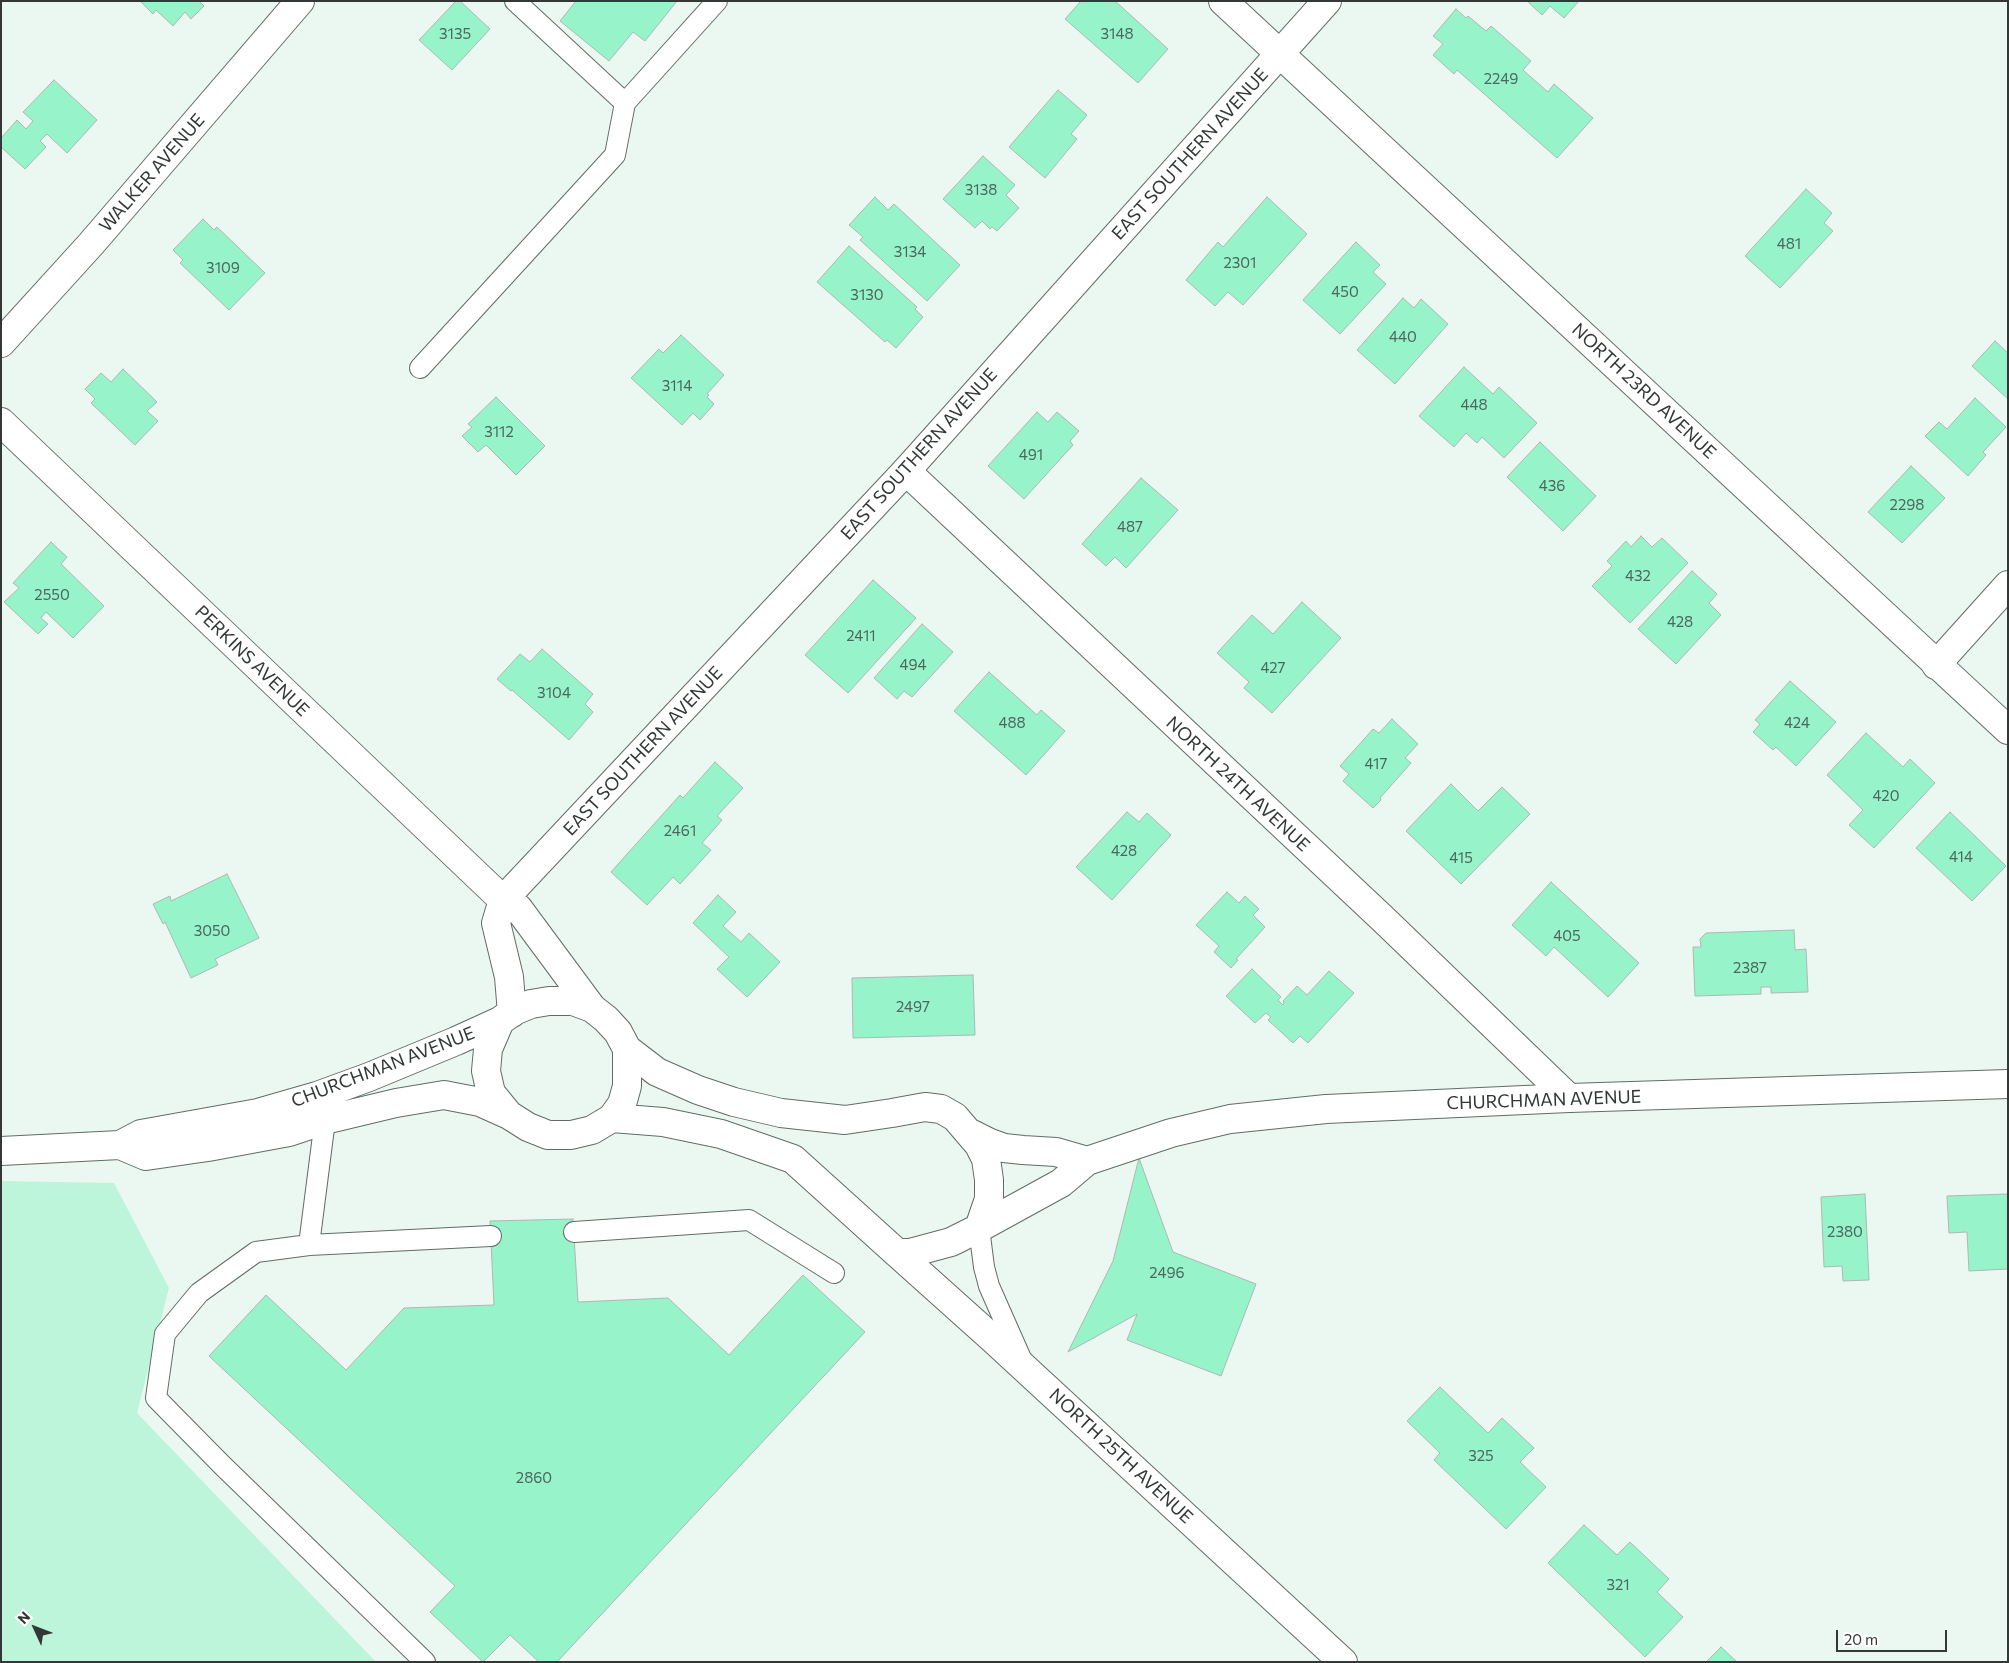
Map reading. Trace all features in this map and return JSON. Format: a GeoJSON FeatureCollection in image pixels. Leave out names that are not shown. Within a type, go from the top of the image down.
{"type":"FeatureCollection","features":[{"type":"Feature","properties":{"kind":"street","name":"WALKER AVENUE"},"geometry":{"type":"LineString","coordinates":[[1,343],[97,237],[300,1]]}},
{"type":"Feature","properties":{"kind":"street","name":"NORTH 23RD AVENUE"},"geometry":{"type":"LineString","coordinates":[[1223,1],[2008,730]]}},
{"type":"Feature","properties":{"kind":"street","name":"EAST SOUTHERN AVENUE"},"geometry":{"type":"LineString","coordinates":[[503,900],[906,471],[1327,1]]}},
{"type":"Feature","properties":{"kind":"street","name":"PERKINS AVENUE"},"geometry":{"type":"LineString","coordinates":[[1,422],[503,900],[518,908],[592,1008]]}},
{"type":"Feature","properties":{"kind":"street","name":"NORTH 24TH AVENUE"},"geometry":{"type":"LineString","coordinates":[[906,471],[1382,918],[1569,1098]]}},
{"type":"Feature","properties":{"kind":"street"},"geometry":{"type":"LineString","coordinates":[[1936,664],[2008,585]]}},
{"type":"Feature","properties":{"kind":"street"},"geometry":{"type":"LineString","coordinates":[[503,900],[496,923],[509,976],[506,1017]]}},
{"type":"Feature","properties":{"kind":"street","name":"CHURCHMAN AVENUE"},"geometry":{"type":"LineString","coordinates":[[120,1146],[141,1134],[258,1113],[317,1096],[369,1077],[506,1017],[530,1004],[550,1001],[573,1001],[592,1008],[606,1019],[618,1032],[627,1049],[658,1072],[698,1090],[734,1102],[781,1113],[845,1120],[925,1107],[941,1109],[955,1117],[970,1133],[986,1160],[989,1199],[979,1228]]}},
{"type":"Feature","properties":{"kind":"street","name":"CHURCHMAN AVENUE"},"geometry":{"type":"LineString","coordinates":[[506,1017],[488,1048],[486,1071],[492,1093],[509,1115]]}},
{"type":"Feature","properties":{"kind":"street"},"geometry":{"type":"LineString","coordinates":[[612,1118],[622,1104],[627,1086],[627,1049]]}},
{"type":"Feature","properties":{"kind":"street","name":"CHURCHMAN AVENUE"},"geometry":{"type":"LineString","coordinates":[[897,1253],[910,1254],[951,1242],[1061,1183],[1087,1161],[1171,1133],[1230,1119],[1326,1109],[1569,1098],[2008,1084]]}},
{"type":"Feature","properties":{"kind":"street","name":"CHURCHMAN AVENUE"},"geometry":{"type":"LineString","coordinates":[[1,1151],[120,1146],[146,1156],[289,1132],[325,1120],[396,1103],[444,1095],[480,1102],[509,1115],[528,1127],[548,1135],[571,1136],[592,1130],[612,1118]]}},
{"type":"Feature","properties":{"kind":"street"},"geometry":{"type":"LineString","coordinates":[[612,1118],[663,1122],[721,1134],[794,1159],[897,1253]]}},
{"type":"Feature","properties":{"kind":"street","name":"CHURCHMAN AVENUE"},"geometry":{"type":"LineString","coordinates":[[970,1133],[1004,1148],[1056,1152],[1087,1161]]}},
{"type":"Feature","properties":{"kind":"street","name":"NORTH 25TH AVENUE"},"geometry":{"type":"LineString","coordinates":[[897,1253],[1026,1369],[1344,1662]]}},
{"type":"Feature","properties":{"kind":"lane"},"geometry":{"type":"LineString","coordinates":[[515,1],[625,103]]}},
{"type":"Feature","properties":{"kind":"lane"},"geometry":{"type":"LineString","coordinates":[[420,368],[614,155],[625,103],[717,1]]}},
{"type":"Feature","properties":{"kind":"lane"},"geometry":{"type":"LineString","coordinates":[[309,1244],[325,1120]]}},
{"type":"Feature","properties":{"kind":"lane"},"geometry":{"type":"LineString","coordinates":[[574,1232],[749,1220],[834,1273]]}},
{"type":"Feature","properties":{"kind":"lane"},"geometry":{"type":"LineString","coordinates":[[979,1228],[984,1267],[989,1286],[1026,1369]]}},
{"type":"Feature","properties":{"kind":"lane"},"geometry":{"type":"LineString","coordinates":[[425,1662],[222,1465],[156,1398],[165,1334],[199,1293],[256,1252],[309,1244],[491,1236]]}},
{"type":"Feature","properties":{"kind":"green space"},"geometry":{"type":"Polygon","coordinates":[[[1,1181],[114,1183],[169,1288],[137,1413],[376,1662],[1,1662],[1,1181]]]}},
{"type":"Feature","properties":{"kind":"building"},"geometry":{"type":"Polygon","coordinates":[[[140,1],[199,1],[204,6],[191,19],[185,12],[173,26],[156,10],[153,14],[140,1]]]}},
{"type":"Feature","properties":{"kind":"building"},"geometry":{"type":"Polygon","coordinates":[[[456,1],[460,1],[490,29],[452,70],[419,40],[456,1]]]}},
{"type":"Feature","properties":{"kind":"building"},"geometry":{"type":"Polygon","coordinates":[[[576,1],[677,1],[645,41],[633,32],[609,61],[560,21],[576,1]]]}},
{"type":"Feature","properties":{"kind":"building"},"geometry":{"type":"Polygon","coordinates":[[[1081,1],[1115,1],[1168,49],[1138,83],[1065,19],[1081,1]]]}},
{"type":"Feature","properties":{"kind":"building"},"geometry":{"type":"Polygon","coordinates":[[[1527,1],[1579,1],[1564,18],[1550,6],[1542,15],[1527,1]]]}},
{"type":"Feature","properties":{"kind":"building"},"geometry":{"type":"Polygon","coordinates":[[[1456,9],[1486,31],[1491,26],[1531,61],[1523,70],[1548,92],[1554,84],[1593,118],[1557,158],[1457,70],[1454,74],[1433,55],[1443,44],[1433,36],[1456,9]]]}},
{"type":"Feature","properties":{"kind":"building"},"geometry":{"type":"Polygon","coordinates":[[[54,80],[97,120],[67,153],[47,134],[40,141],[46,147],[25,169],[1,147],[1,138],[17,120],[26,129],[33,121],[23,112],[54,80]]]}},
{"type":"Feature","properties":{"kind":"building"},"geometry":{"type":"Polygon","coordinates":[[[1058,90],[1087,115],[1071,134],[1077,139],[1045,178],[1009,147],[1058,90]]]}},
{"type":"Feature","properties":{"kind":"building"},"geometry":{"type":"Polygon","coordinates":[[[983,156],[1015,185],[1006,195],[1019,208],[997,231],[992,227],[990,229],[982,221],[975,228],[943,199],[983,156]]]}},
{"type":"Feature","properties":{"kind":"building"},"geometry":{"type":"Polygon","coordinates":[[[1806,189],[1832,213],[1824,223],[1833,231],[1780,288],[1745,256],[1806,189]]]}},
{"type":"Feature","properties":{"kind":"building"},"geometry":{"type":"Polygon","coordinates":[[[875,197],[888,210],[894,204],[960,265],[927,301],[860,240],[863,237],[849,225],[875,197]]]}},
{"type":"Feature","properties":{"kind":"building"},"geometry":{"type":"Polygon","coordinates":[[[1267,197],[1307,234],[1243,305],[1228,292],[1215,306],[1186,280],[1218,242],[1223,247],[1267,197]]]}},
{"type":"Feature","properties":{"kind":"building"},"geometry":{"type":"Polygon","coordinates":[[[203,219],[214,230],[217,227],[265,273],[229,310],[180,263],[183,260],[173,250],[203,219]]]}},
{"type":"Feature","properties":{"kind":"building"},"geometry":{"type":"Polygon","coordinates":[[[1356,242],[1380,265],[1373,272],[1386,284],[1340,334],[1303,300],[1356,242]]]}},
{"type":"Feature","properties":{"kind":"building"},"geometry":{"type":"Polygon","coordinates":[[[849,246],[917,307],[915,309],[923,317],[896,348],[887,340],[885,342],[817,282],[849,246]]]}},
{"type":"Feature","properties":{"kind":"building"},"geometry":{"type":"Polygon","coordinates":[[[1403,298],[1414,308],[1421,299],[1448,324],[1395,384],[1357,350],[1403,298]]]}},
{"type":"Feature","properties":{"kind":"building"},"geometry":{"type":"Polygon","coordinates":[[[681,335],[724,375],[707,394],[709,395],[707,397],[714,404],[700,420],[693,413],[682,425],[631,378],[659,349],[663,353],[681,335]]]}},
{"type":"Feature","properties":{"kind":"building"},"geometry":{"type":"Polygon","coordinates":[[[1995,341],[2008,353],[2008,399],[1972,366],[1995,341]]]}},
{"type":"Feature","properties":{"kind":"building"},"geometry":{"type":"Polygon","coordinates":[[[1464,367],[1493,394],[1499,387],[1537,423],[1504,458],[1482,437],[1477,443],[1466,433],[1454,447],[1419,416],[1464,367]]]}},
{"type":"Feature","properties":{"kind":"building"},"geometry":{"type":"Polygon","coordinates":[[[123,369],[157,402],[147,411],[158,421],[135,445],[91,403],[95,399],[85,389],[101,373],[111,382],[123,369]]]}},
{"type":"Feature","properties":{"kind":"building"},"geometry":{"type":"Polygon","coordinates":[[[496,397],[545,446],[516,475],[486,445],[478,452],[462,436],[472,427],[468,424],[496,397]]]}},
{"type":"Feature","properties":{"kind":"building"},"geometry":{"type":"Polygon","coordinates":[[[1975,398],[2006,427],[1983,452],[1986,455],[1968,476],[1925,436],[1939,422],[1947,429],[1975,398]]]}},
{"type":"Feature","properties":{"kind":"building"},"geometry":{"type":"Polygon","coordinates":[[[1037,412],[1048,422],[1057,412],[1079,431],[1070,441],[1073,445],[1024,499],[988,466],[1037,412]]]}},
{"type":"Feature","properties":{"kind":"building"},"geometry":{"type":"Polygon","coordinates":[[[1540,442],[1596,496],[1563,531],[1507,477],[1540,442]]]}},
{"type":"Feature","properties":{"kind":"building"},"geometry":{"type":"Polygon","coordinates":[[[1911,466],[1945,498],[1902,543],[1868,512],[1911,466]]]}},
{"type":"Feature","properties":{"kind":"building"},"geometry":{"type":"Polygon","coordinates":[[[1141,478],[1178,510],[1126,568],[1115,557],[1106,566],[1082,544],[1141,478]]]}},
{"type":"Feature","properties":{"kind":"building"},"geometry":{"type":"Polygon","coordinates":[[[1641,536],[1652,547],[1662,538],[1688,563],[1630,623],[1592,586],[1612,566],[1607,561],[1626,541],[1631,547],[1641,536]]]}},
{"type":"Feature","properties":{"kind":"building"},"geometry":{"type":"Polygon","coordinates":[[[51,542],[67,557],[61,564],[104,606],[73,638],[46,612],[41,618],[48,624],[38,634],[4,602],[19,588],[13,583],[51,542]]]}},
{"type":"Feature","properties":{"kind":"building"},"geometry":{"type":"Polygon","coordinates":[[[1692,571],[1717,594],[1709,603],[1721,615],[1676,664],[1638,629],[1692,571]]]}},
{"type":"Feature","properties":{"kind":"building"},"geometry":{"type":"Polygon","coordinates":[[[873,580],[916,618],[848,693],[805,655],[873,580]]]}},
{"type":"Feature","properties":{"kind":"building"},"geometry":{"type":"Polygon","coordinates":[[[1302,602],[1341,638],[1272,713],[1244,688],[1249,682],[1217,653],[1252,615],[1273,634],[1302,602]]]}},
{"type":"Feature","properties":{"kind":"building"},"geometry":{"type":"Polygon","coordinates":[[[922,624],[953,652],[912,697],[904,691],[897,699],[874,678],[922,624]]]}},
{"type":"Feature","properties":{"kind":"building"},"geometry":{"type":"Polygon","coordinates":[[[542,649],[593,694],[585,704],[593,712],[569,740],[497,679],[520,654],[530,662],[542,649]]]}},
{"type":"Feature","properties":{"kind":"building"},"geometry":{"type":"Polygon","coordinates":[[[989,672],[1037,715],[1041,710],[1065,731],[1026,775],[954,711],[989,672]]]}},
{"type":"Feature","properties":{"kind":"building"},"geometry":{"type":"Polygon","coordinates":[[[1790,681],[1836,722],[1796,766],[1776,747],[1773,750],[1753,732],[1760,724],[1755,720],[1790,681]]]}},
{"type":"Feature","properties":{"kind":"building"},"geometry":{"type":"Polygon","coordinates":[[[1392,719],[1418,744],[1405,758],[1411,763],[1373,808],[1343,781],[1349,774],[1340,766],[1373,729],[1379,733],[1392,719]]]}},
{"type":"Feature","properties":{"kind":"building"},"geometry":{"type":"Polygon","coordinates":[[[1866,733],[1903,767],[1910,759],[1935,783],[1874,848],[1849,825],[1863,810],[1827,775],[1866,733]]]}},
{"type":"Feature","properties":{"kind":"building"},"geometry":{"type":"Polygon","coordinates":[[[715,762],[743,788],[717,816],[722,820],[702,843],[711,850],[680,884],[673,877],[647,905],[611,872],[680,795],[683,798],[715,762]]]}},
{"type":"Feature","properties":{"kind":"building"},"geometry":{"type":"Polygon","coordinates":[[[1451,784],[1478,811],[1502,787],[1530,814],[1461,884],[1406,831],[1451,784]]]}},
{"type":"Feature","properties":{"kind":"building"},"geometry":{"type":"Polygon","coordinates":[[[1127,812],[1139,822],[1147,813],[1171,835],[1112,900],[1076,867],[1127,812]]]}},
{"type":"Feature","properties":{"kind":"building"},"geometry":{"type":"Polygon","coordinates":[[[1950,812],[2006,866],[1972,901],[1916,848],[1950,812]]]}},
{"type":"Feature","properties":{"kind":"building"},"geometry":{"type":"Polygon","coordinates":[[[227,874],[259,938],[215,959],[218,965],[191,978],[165,922],[163,924],[153,904],[170,896],[171,901],[227,874]]]}},
{"type":"Feature","properties":{"kind":"building"},"geometry":{"type":"Polygon","coordinates":[[[1551,882],[1639,963],[1608,997],[1554,947],[1546,956],[1512,925],[1551,882]]]}},
{"type":"Feature","properties":{"kind":"building"},"geometry":{"type":"Polygon","coordinates":[[[1227,892],[1239,903],[1245,896],[1259,909],[1253,915],[1265,927],[1236,959],[1238,960],[1231,968],[1214,952],[1219,946],[1196,925],[1227,892]]]}},
{"type":"Feature","properties":{"kind":"building"},"geometry":{"type":"Polygon","coordinates":[[[718,895],[736,912],[723,926],[741,942],[749,933],[780,962],[747,997],[717,969],[729,957],[693,923],[718,895]]]}},
{"type":"Feature","properties":{"kind":"building"},"geometry":{"type":"Polygon","coordinates":[[[1794,930],[1795,950],[1806,949],[1808,992],[1771,993],[1771,987],[1761,987],[1761,994],[1695,996],[1693,947],[1701,947],[1700,939],[1706,933],[1794,930]]]}},
{"type":"Feature","properties":{"kind":"building"},"geometry":{"type":"Polygon","coordinates":[[[1252,969],[1281,997],[1278,1000],[1283,1005],[1283,1001],[1297,986],[1307,995],[1329,971],[1354,993],[1308,1043],[1300,1036],[1293,1043],[1268,1020],[1271,1017],[1266,1013],[1255,1023],[1226,996],[1252,969]]]}},
{"type":"Feature","properties":{"kind":"building"},"geometry":{"type":"Polygon","coordinates":[[[973,975],[975,1035],[853,1038],[852,978],[973,975]]]}},
{"type":"Feature","properties":{"kind":"building"},"geometry":{"type":"Polygon","coordinates":[[[1139,1158],[1173,1252],[1256,1284],[1221,1376],[1127,1340],[1137,1314],[1068,1352],[1113,1261],[1139,1158]]]}},
{"type":"Feature","properties":{"kind":"building"},"geometry":{"type":"Polygon","coordinates":[[[1865,1194],[1869,1280],[1843,1281],[1842,1266],[1824,1267],[1821,1197],[1865,1194]]]}},
{"type":"Feature","properties":{"kind":"building"},"geometry":{"type":"Polygon","coordinates":[[[2008,1194],[2008,1269],[1969,1271],[1967,1232],[1949,1233],[1947,1196],[2008,1194]]]}},
{"type":"Feature","properties":{"kind":"building"},"geometry":{"type":"Polygon","coordinates":[[[573,1219],[578,1302],[668,1298],[729,1355],[803,1275],[865,1332],[557,1662],[539,1662],[510,1635],[483,1662],[430,1612],[455,1586],[209,1356],[266,1295],[346,1370],[404,1308],[494,1305],[490,1221],[573,1219]]]}},
{"type":"Feature","properties":{"kind":"building"},"geometry":{"type":"Polygon","coordinates":[[[1440,1387],[1488,1433],[1502,1418],[1534,1448],[1520,1462],[1546,1487],[1506,1529],[1434,1460],[1440,1453],[1407,1421],[1440,1387]]]}},
{"type":"Feature","properties":{"kind":"building"},"geometry":{"type":"Polygon","coordinates":[[[1584,1525],[1617,1555],[1630,1542],[1669,1579],[1657,1592],[1683,1617],[1645,1657],[1548,1563],[1584,1525]]]}},
{"type":"Feature","properties":{"kind":"building"},"geometry":{"type":"Polygon","coordinates":[[[1721,1647],[1737,1662],[1706,1662],[1721,1647]]]}}]}
